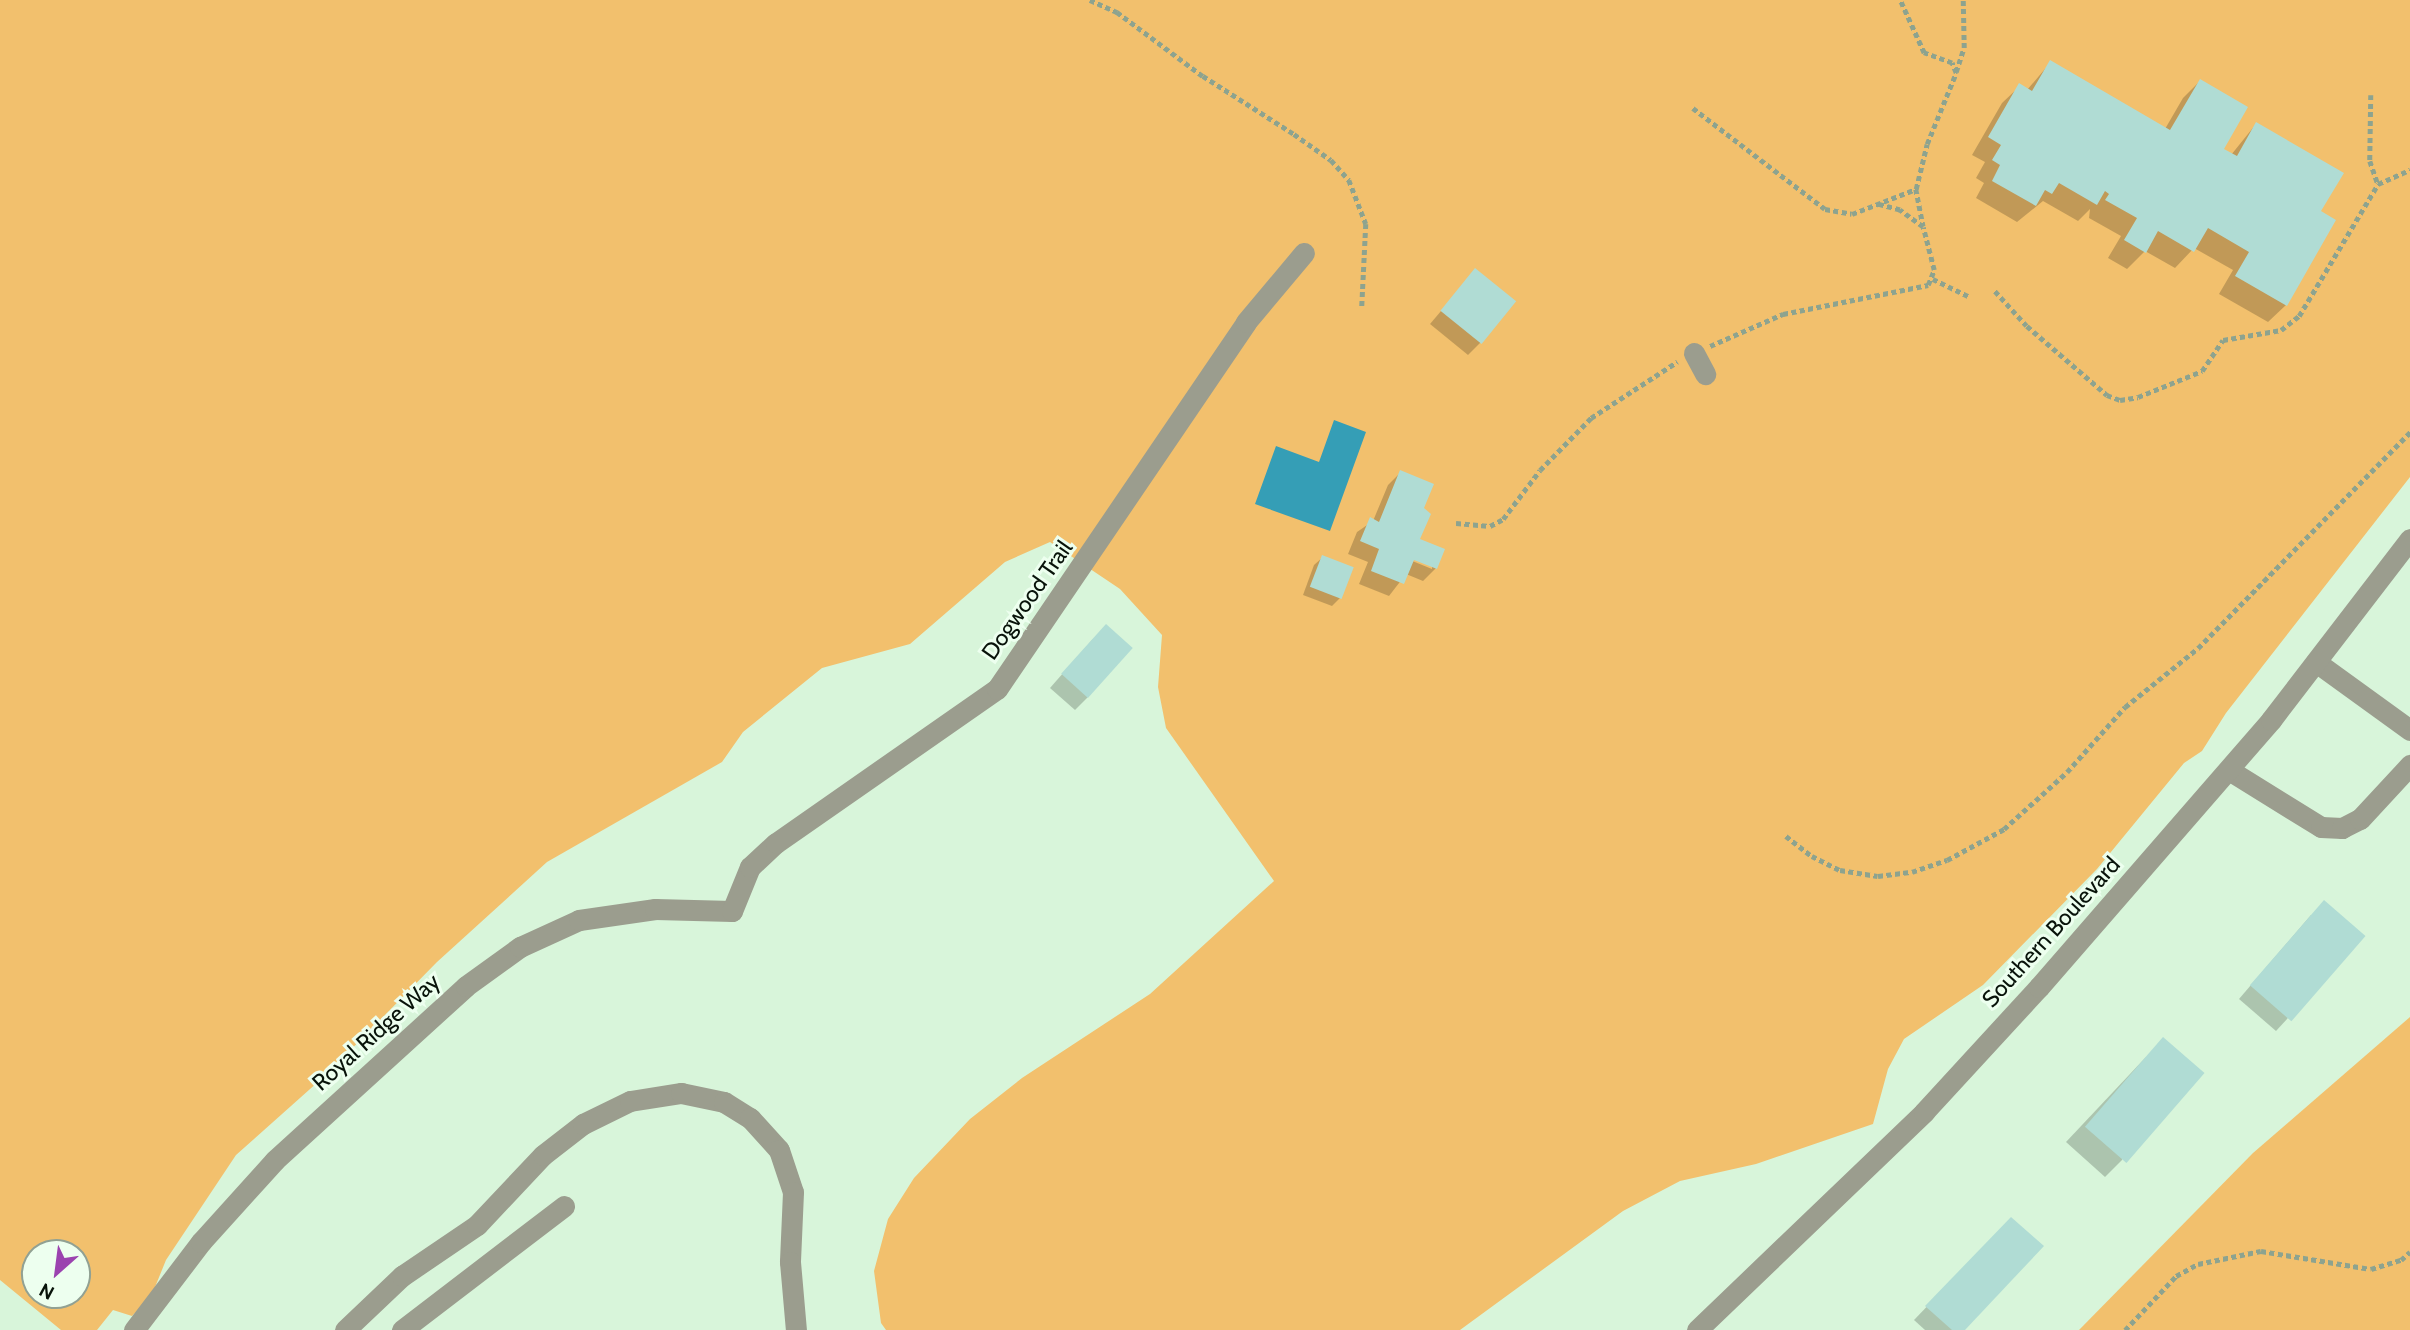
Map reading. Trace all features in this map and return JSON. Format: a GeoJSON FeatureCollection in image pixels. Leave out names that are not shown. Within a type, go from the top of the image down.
{"type":"FeatureCollection","features":[{"type":"Feature","properties":{"kind":"street","name":"Dogwood Trail"},"geometry":{"type":"LineString","coordinates":[[732,911],[750,867],[776,843],[997,689],[1246,322],[1304,253]]}},
{"type":"Feature","properties":{"kind":"street"},"geometry":{"type":"LineString","coordinates":[[1694,353],[1705,374]]}},
{"type":"Feature","properties":{"kind":"street","name":"Southern Boulevard"},"geometry":{"type":"LineString","coordinates":[[1697,1330],[1924,1112],[2229,770],[2410,539]]}},
{"type":"Feature","properties":{"kind":"street"},"geometry":{"type":"LineString","coordinates":[[2316,662],[2410,730]]}},
{"type":"Feature","properties":{"kind":"street"},"geometry":{"type":"LineString","coordinates":[[2229,770],[2321,827],[2342,828],[2360,819],[2410,765]]}},
{"type":"Feature","properties":{"kind":"street","name":"Royal Ridge Way"},"geometry":{"type":"LineString","coordinates":[[134,1330],[201,1242],[275,1160],[466,986],[520,947],[579,920],[612,913],[732,911]]}},
{"type":"Feature","properties":{"kind":"street"},"geometry":{"type":"LineString","coordinates":[[345,1330],[402,1276],[477,1225],[543,1155],[583,1124],[630,1101],[681,1093],[703,1096],[732,1108],[766,1133],[779,1150],[793,1192],[790,1262],[796,1330]]}},
{"type":"Feature","properties":{"kind":"street"},"geometry":{"type":"LineString","coordinates":[[402,1330],[564,1206]]}},
{"type":"Feature","properties":{"kind":"path"},"geometry":{"type":"LineString","coordinates":[[1090,0],[1117,12],[1203,76],[1294,134],[1331,160],[1349,180],[1366,224],[1362,307]]}},
{"type":"Feature","properties":{"kind":"path"},"geometry":{"type":"LineString","coordinates":[[1900,0],[1924,53],[1941,57],[1956,72]]}},
{"type":"Feature","properties":{"kind":"path"},"geometry":{"type":"LineString","coordinates":[[1923,227],[1916,189],[1927,144],[1964,48],[1963,0]]}},
{"type":"Feature","properties":{"kind":"path"},"geometry":{"type":"LineString","coordinates":[[2371,95],[2371,161],[2378,184]]}},
{"type":"Feature","properties":{"kind":"path"},"geometry":{"type":"LineString","coordinates":[[1693,108],[1825,209],[1852,214],[1916,189]]}},
{"type":"Feature","properties":{"kind":"path"},"geometry":{"type":"LineString","coordinates":[[1995,291],[2027,326],[2107,395],[2120,400],[2138,397],[2202,371],[2223,340],[2281,330],[2299,316],[2378,184],[2410,170]]}},
{"type":"Feature","properties":{"kind":"path"},"geometry":{"type":"LineString","coordinates":[[1933,279],[1968,296]]}},
{"type":"Feature","properties":{"kind":"path"},"geometry":{"type":"LineString","coordinates":[[1787,836],[1812,856],[1840,870],[1878,876],[1912,872],[1947,860],[2004,830],[2067,772],[2125,707],[2198,648],[2410,432]]}},
{"type":"Feature","properties":{"kind":"path"},"geometry":{"type":"LineString","coordinates":[[2125,1330],[2176,1276],[2199,1265],[2261,1251],[2371,1269],[2401,1260],[2410,1252]]}},
{"type":"Feature","properties":{"kind":"shaded area"},"geometry":{"type":"Polygon","coordinates":[[[0,0],[2410,0],[2410,477],[2226,713],[2202,751],[2184,763],[2097,869],[1983,985],[1904,1039],[1888,1069],[1873,1124],[1756,1164],[1680,1181],[1623,1211],[1460,1330],[886,1330],[881,1323],[874,1271],[888,1219],[914,1178],[970,1119],[1022,1078],[1150,994],[1274,881],[1166,728],[1158,687],[1162,635],[1120,589],[1050,542],[1005,562],[910,644],[822,668],[743,732],[722,762],[547,862],[437,962],[328,1073],[236,1155],[166,1260],[151,1297],[132,1316],[113,1310],[97,1330],[61,1330],[35,1309],[91,1309],[91,1239],[21,1239],[21,1297],[0,1280],[0,0]]]}},
{"type":"Feature","properties":{"kind":"shaded area"},"geometry":{"type":"Polygon","coordinates":[[[2410,1017],[2410,1330],[2079,1330],[2253,1153],[2410,1017]]]}},
{"type":"Feature","properties":{"kind":"water"},"geometry":{"type":"Polygon","coordinates":[[[1334,420],[1366,432],[1330,531],[1255,504],[1276,446],[1319,462],[1334,420]]]}},
{"type":"Feature","properties":{"kind":"building"},"geometry":{"type":"Polygon","coordinates":[[[2050,60],[2170,130],[2200,79],[2248,107],[2224,149],[2237,156],[2256,122],[2344,173],[2321,211],[2336,220],[2287,306],[2235,276],[2249,252],[2208,228],[2194,252],[2158,231],[2146,253],[2124,240],[2137,218],[2105,200],[2109,194],[2105,191],[2097,205],[2059,183],[2052,194],[2045,190],[2036,206],[1992,181],[2000,165],[1992,160],[2001,145],[1988,137],[2019,83],[2032,91],[2050,60]]]}},
{"type":"Feature","properties":{"kind":"building"},"geometry":{"type":"Polygon","coordinates":[[[1475,268],[1516,301],[1482,344],[1440,311],[1475,268]]]}},
{"type":"Feature","properties":{"kind":"building"},"geometry":{"type":"Polygon","coordinates":[[[1400,470],[1434,484],[1424,508],[1431,514],[1420,539],[1445,549],[1437,569],[1414,560],[1404,584],[1371,571],[1379,549],[1360,541],[1370,517],[1379,522],[1400,470]]]}},
{"type":"Feature","properties":{"kind":"building"},"geometry":{"type":"Polygon","coordinates":[[[1322,555],[1354,567],[1342,599],[1310,587],[1322,555]]]}},
{"type":"Feature","properties":{"kind":"building"},"geometry":{"type":"Polygon","coordinates":[[[1106,624],[1133,648],[1088,698],[1061,674],[1106,624]]]}},
{"type":"Feature","properties":{"kind":"building"},"geometry":{"type":"Polygon","coordinates":[[[2324,900],[2366,936],[2291,1021],[2250,985],[2324,900]]]}},
{"type":"Feature","properties":{"kind":"building"},"geometry":{"type":"Polygon","coordinates":[[[2163,1037],[2205,1073],[2126,1163],[2085,1127],[2163,1037]]]}},
{"type":"Feature","properties":{"kind":"building"},"geometry":{"type":"Polygon","coordinates":[[[2011,1217],[2044,1246],[1965,1330],[1952,1330],[1925,1306],[2011,1217]]]}}]}
